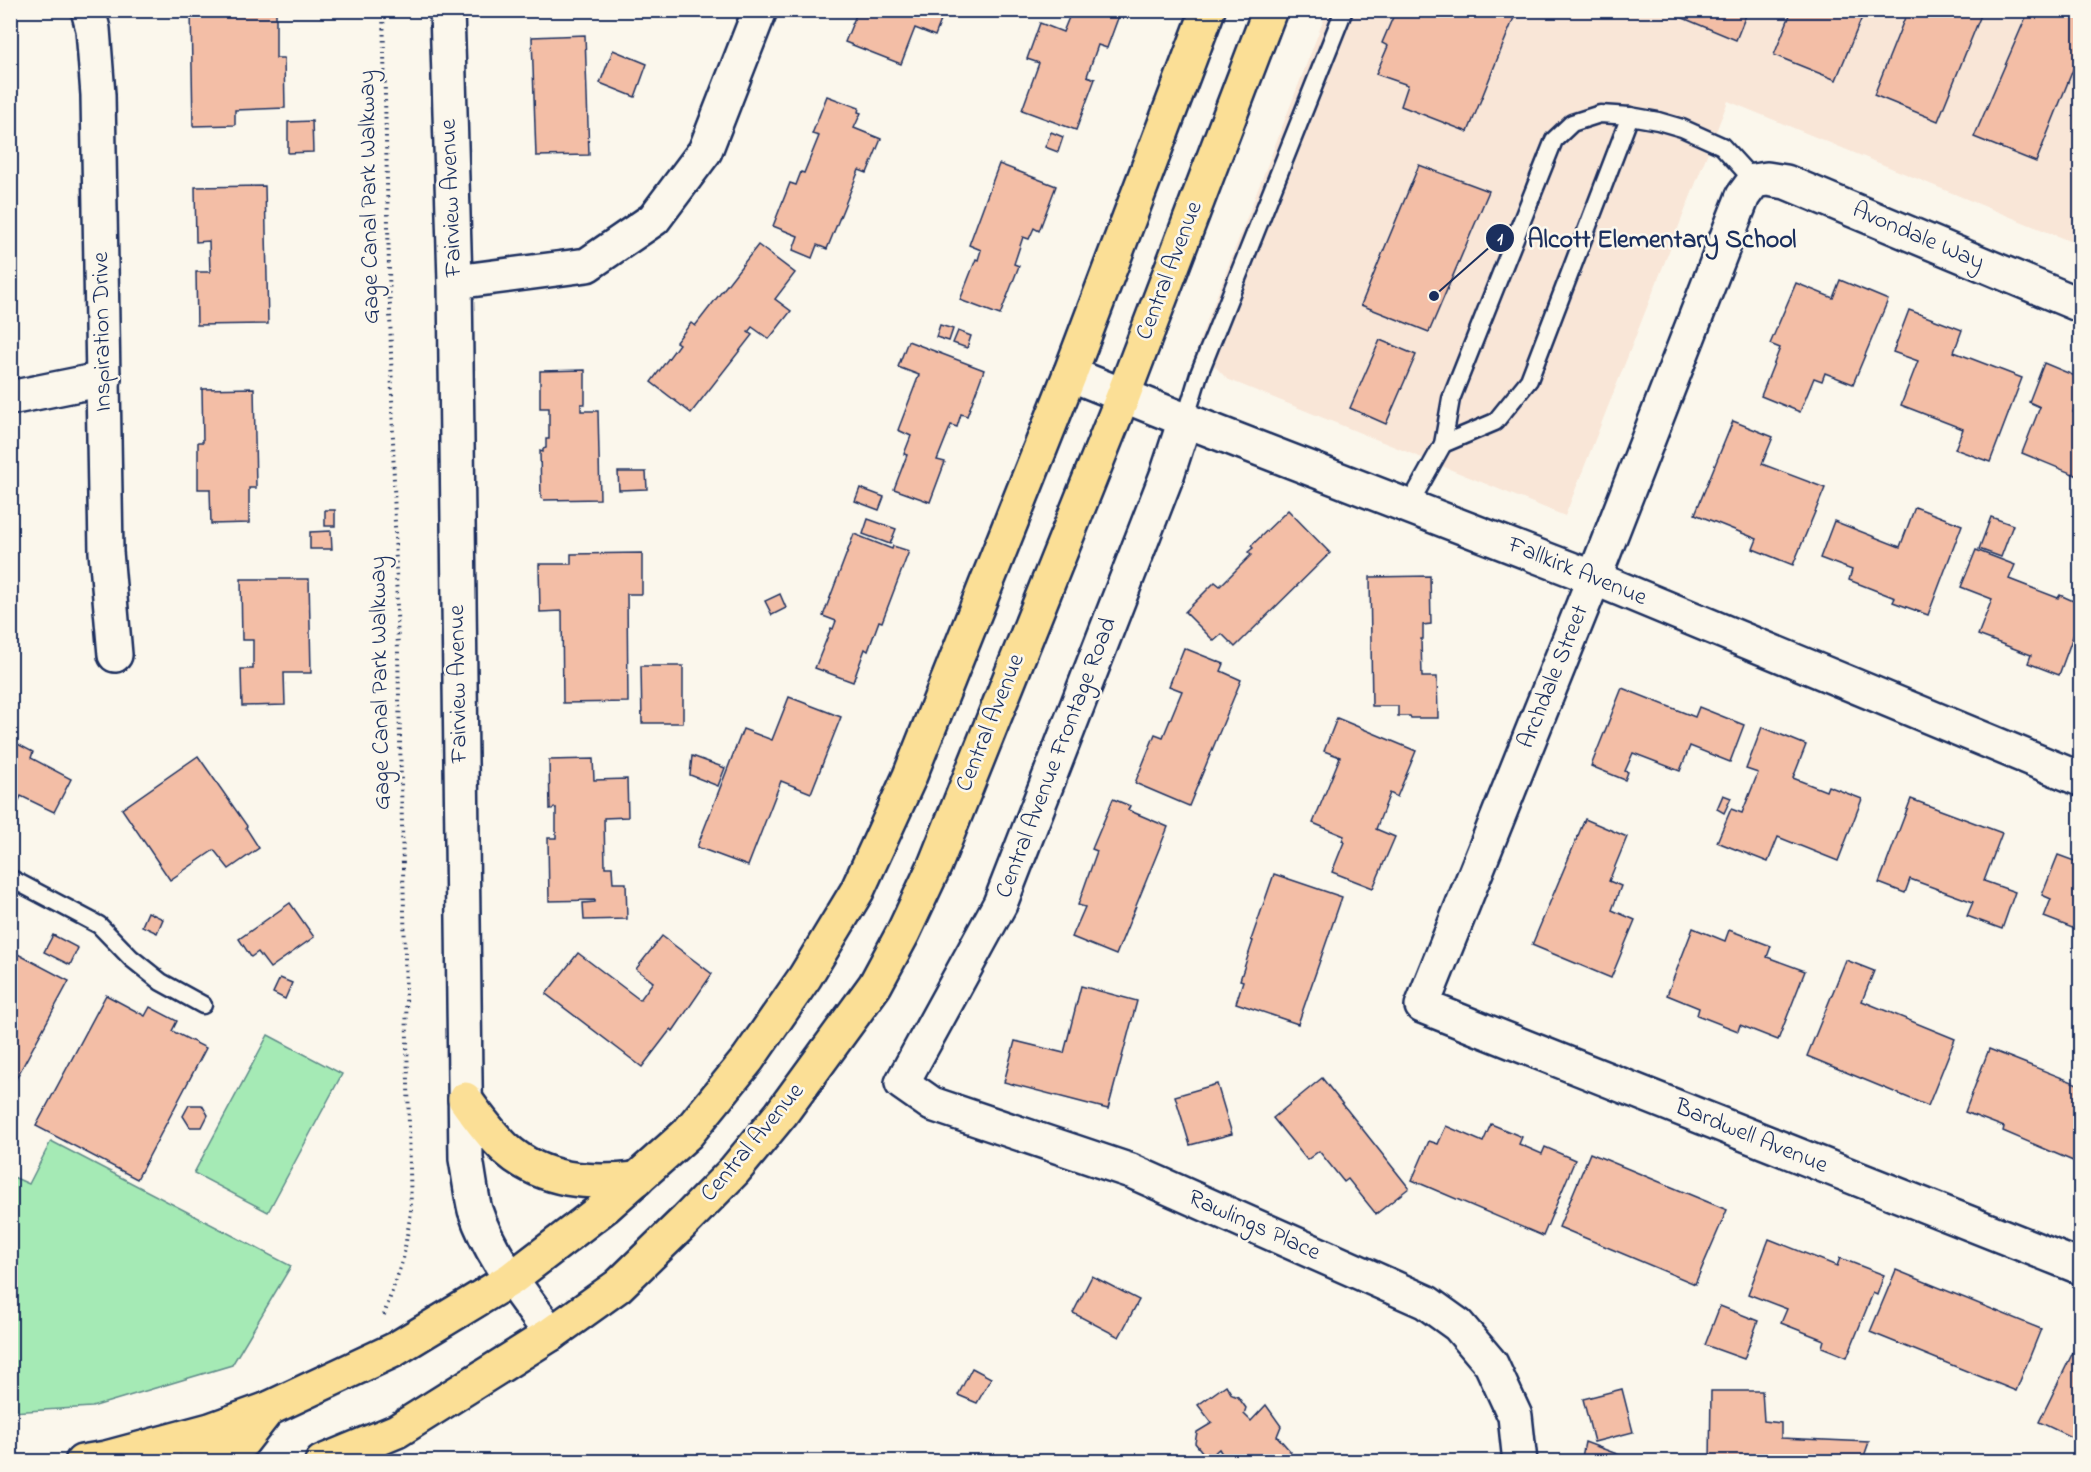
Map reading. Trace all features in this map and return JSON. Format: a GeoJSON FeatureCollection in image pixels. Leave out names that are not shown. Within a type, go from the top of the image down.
{"type":"FeatureCollection","features":[{"type":"Feature","properties":{"kind":"main road"},"geometry":{"type":"LineString","coordinates":[[82,1461],[106,1458],[210,1430],[268,1409],[394,1350],[511,1278],[605,1207],[687,1134],[748,1059],[805,977],[857,891],[909,778],[1070,374],[1208,10]]}},
{"type":"Feature","properties":{"kind":"main road","name":"Central Avenue"},"geometry":{"type":"LineString","coordinates":[[322,1461],[397,1431],[551,1334],[618,1286],[735,1171],[788,1106],[875,985],[935,865],[1123,396],[1270,10]]}},
{"type":"Feature","properties":{"kind":"main road"},"geometry":{"type":"LineString","coordinates":[[465,1099],[505,1148],[522,1161],[547,1174],[604,1182],[637,1179]]}},
{"type":"Feature","properties":{"kind":"main road"},"geometry":{"type":"LineString","coordinates":[[196,1461],[228,1453],[243,1441],[268,1409]]}},
{"type":"Feature","properties":{"kind":"street","name":"Inspiration Drive"},"geometry":{"type":"LineString","coordinates":[[88,10],[93,29],[98,95],[106,552],[115,655]]}},
{"type":"Feature","properties":{"kind":"street","name":"Fairview Avenue"},"geometry":{"type":"LineString","coordinates":[[447,10],[454,282],[466,1159],[475,1209],[488,1242],[551,1334]]}},
{"type":"Feature","properties":{"kind":"street"},"geometry":{"type":"LineString","coordinates":[[454,282],[587,265],[654,219],[705,151],[760,10]]}},
{"type":"Feature","properties":{"kind":"street","name":"Avondale Way"},"geometry":{"type":"LineString","coordinates":[[1754,181],[1767,179],[1786,182],[2080,305]]}},
{"type":"Feature","properties":{"kind":"street","name":"Archdale Street"},"geometry":{"type":"LineString","coordinates":[[1422,1006],[1594,578],[1743,196],[1754,181]]}},
{"type":"Feature","properties":{"kind":"street","name":"Fallkirk Avenue"},"geometry":{"type":"LineString","coordinates":[[1070,374],[1594,578],[2080,779]]}},
{"type":"Feature","properties":{"kind":"street"},"geometry":{"type":"LineString","coordinates":[[10,398],[104,379]]}},
{"type":"Feature","properties":{"kind":"street","name":"Central Avenue Frontage Road"},"geometry":{"type":"LineString","coordinates":[[903,1083],[1000,904],[1167,476],[1185,420]]}},
{"type":"Feature","properties":{"kind":"street","name":"Bardwell Avenue"},"geometry":{"type":"LineString","coordinates":[[1422,1006],[2080,1267]]}},
{"type":"Feature","properties":{"kind":"street","name":"Rawlings Place"},"geometry":{"type":"LineString","coordinates":[[903,1083],[932,1104],[1131,1171],[1426,1302],[1458,1325],[1491,1364],[1515,1416],[1520,1461]]}},
{"type":"Feature","properties":{"kind":"lane"},"geometry":{"type":"LineString","coordinates":[[1185,420],[1199,374],[1344,10]]}},
{"type":"Feature","properties":{"kind":"lane"},"geometry":{"type":"LineString","coordinates":[[1409,505],[1443,444],[1451,399],[1554,140],[1572,123],[1600,114],[1630,116],[1682,128],[1722,146],[1754,181]]}},
{"type":"Feature","properties":{"kind":"lane"},"geometry":{"type":"LineString","coordinates":[[1443,444],[1495,422],[1529,380],[1630,116]]}},
{"type":"Feature","properties":{"kind":"lane"},"geometry":{"type":"LineString","coordinates":[[10,878],[99,925],[132,958],[161,982],[203,1005]]}},
{"type":"Feature","properties":{"kind":"path","name":"Gage Canal Park Walkway"},"geometry":{"type":"LineString","coordinates":[[383,10],[411,1212],[403,1259],[384,1315],[394,1350]]}},
{"type":"Feature","properties":{"kind":"shaded area"},"geometry":{"type":"Polygon","coordinates":[[[1327,11],[2080,11],[2079,245],[1728,101],[1565,516],[1227,379],[1197,347],[1327,11]]]}},
{"type":"Feature","properties":{"kind":"green space"},"geometry":{"type":"Polygon","coordinates":[[[268,1035],[342,1074],[268,1212],[194,1173],[268,1035]]]}},
{"type":"Feature","properties":{"kind":"green space"},"geometry":{"type":"Polygon","coordinates":[[[51,1141],[291,1266],[232,1365],[92,1407],[11,1412],[11,1176],[29,1184],[51,1141]]]}},
{"type":"Feature","properties":{"kind":"building"},"geometry":{"type":"Polygon","coordinates":[[[191,10],[276,10],[276,58],[284,58],[285,108],[235,110],[235,125],[193,126],[191,10]]]}},
{"type":"Feature","properties":{"kind":"building"},"geometry":{"type":"Polygon","coordinates":[[[858,10],[945,10],[935,36],[915,28],[901,64],[845,42],[858,10]]]}},
{"type":"Feature","properties":{"kind":"building"},"geometry":{"type":"Polygon","coordinates":[[[1072,10],[1121,10],[1107,48],[1098,45],[1087,76],[1095,79],[1076,130],[1022,110],[1039,63],[1027,59],[1040,23],[1063,32],[1072,10]]]}},
{"type":"Feature","properties":{"kind":"building"},"geometry":{"type":"Polygon","coordinates":[[[1396,10],[1517,10],[1468,132],[1401,106],[1408,85],[1376,74],[1388,46],[1382,43],[1396,10]]]}},
{"type":"Feature","properties":{"kind":"building"},"geometry":{"type":"Polygon","coordinates":[[[1678,10],[1748,10],[1736,40],[1676,15],[1678,10]]]}},
{"type":"Feature","properties":{"kind":"building"},"geometry":{"type":"Polygon","coordinates":[[[1792,10],[1865,10],[1836,80],[1774,55],[1792,10]]]}},
{"type":"Feature","properties":{"kind":"building"},"geometry":{"type":"Polygon","coordinates":[[[1908,10],[1983,10],[1938,121],[1874,95],[1908,10]]]}},
{"type":"Feature","properties":{"kind":"building"},"geometry":{"type":"Polygon","coordinates":[[[2029,10],[2080,10],[2080,52],[2036,162],[1974,137],[2029,10]]]}},
{"type":"Feature","properties":{"kind":"building"},"geometry":{"type":"Polygon","coordinates":[[[585,35],[589,155],[536,156],[532,37],[585,35]]]}},
{"type":"Feature","properties":{"kind":"building"},"geometry":{"type":"Polygon","coordinates":[[[613,50],[647,64],[635,97],[600,83],[613,50]]]}},
{"type":"Feature","properties":{"kind":"building"},"geometry":{"type":"Polygon","coordinates":[[[827,96],[859,108],[858,112],[861,113],[854,128],[881,139],[867,173],[859,170],[827,249],[817,245],[812,258],[793,250],[798,236],[773,226],[790,183],[796,185],[801,172],[804,173],[819,136],[812,134],[827,96]]]}},
{"type":"Feature","properties":{"kind":"building"},"geometry":{"type":"Polygon","coordinates":[[[312,121],[313,152],[288,153],[288,122],[312,121]]]}},
{"type":"Feature","properties":{"kind":"building"},"geometry":{"type":"Polygon","coordinates":[[[1051,132],[1063,137],[1058,152],[1045,147],[1051,132]]]}},
{"type":"Feature","properties":{"kind":"building"},"geometry":{"type":"Polygon","coordinates":[[[999,164],[1056,186],[1039,231],[1034,228],[1029,239],[1023,237],[1014,264],[1019,266],[1000,315],[960,300],[981,250],[969,245],[999,164]]]}},
{"type":"Feature","properties":{"kind":"building"},"geometry":{"type":"Polygon","coordinates":[[[1419,165],[1489,191],[1429,332],[1361,305],[1419,165]]]}},
{"type":"Feature","properties":{"kind":"building"},"geometry":{"type":"Polygon","coordinates":[[[265,186],[268,324],[197,325],[196,272],[210,272],[209,241],[196,242],[195,187],[265,186]]]}},
{"type":"Feature","properties":{"kind":"building"},"geometry":{"type":"Polygon","coordinates":[[[16,196],[16,246],[11,245],[10,296],[10,197],[16,196]]]}},
{"type":"Feature","properties":{"kind":"building"},"geometry":{"type":"Polygon","coordinates":[[[758,245],[795,273],[775,299],[791,311],[769,339],[752,327],[748,332],[752,335],[691,413],[651,382],[679,344],[676,342],[691,323],[695,326],[758,245]]]}},
{"type":"Feature","properties":{"kind":"building"},"geometry":{"type":"Polygon","coordinates":[[[1840,280],[1888,300],[1853,384],[1825,373],[1822,381],[1814,378],[1800,412],[1761,396],[1780,348],[1770,344],[1796,283],[1833,298],[1840,280]]]}},
{"type":"Feature","properties":{"kind":"building"},"geometry":{"type":"Polygon","coordinates":[[[1909,310],[1962,330],[1954,352],[2022,378],[1990,462],[1955,449],[1963,429],[1901,405],[1918,361],[1893,352],[1909,310]]]}},
{"type":"Feature","properties":{"kind":"building"},"geometry":{"type":"Polygon","coordinates":[[[940,325],[953,329],[949,341],[936,337],[940,325]]]}},
{"type":"Feature","properties":{"kind":"building"},"geometry":{"type":"Polygon","coordinates":[[[958,331],[971,336],[967,348],[953,343],[958,331]]]}},
{"type":"Feature","properties":{"kind":"building"},"geometry":{"type":"Polygon","coordinates":[[[1380,340],[1416,355],[1386,424],[1350,408],[1380,340]]]}},
{"type":"Feature","properties":{"kind":"building"},"geometry":{"type":"Polygon","coordinates":[[[908,341],[984,370],[967,416],[961,414],[957,427],[951,425],[937,460],[945,462],[930,502],[894,489],[907,455],[904,454],[911,436],[898,430],[919,375],[898,367],[908,341]]]}},
{"type":"Feature","properties":{"kind":"building"},"geometry":{"type":"Polygon","coordinates":[[[2044,363],[2080,378],[2080,394],[2073,412],[2080,415],[2080,477],[2022,453],[2040,407],[2029,402],[2044,363]]]}},
{"type":"Feature","properties":{"kind":"building"},"geometry":{"type":"Polygon","coordinates":[[[585,370],[585,404],[581,404],[581,411],[598,411],[600,499],[544,500],[541,498],[540,451],[543,452],[546,448],[546,439],[549,439],[549,408],[540,408],[540,371],[585,370]]]}},
{"type":"Feature","properties":{"kind":"building"},"geometry":{"type":"Polygon","coordinates":[[[254,388],[256,488],[249,488],[249,523],[211,524],[210,489],[198,489],[198,442],[203,442],[202,389],[254,388]]]}},
{"type":"Feature","properties":{"kind":"building"},"geometry":{"type":"Polygon","coordinates":[[[1733,421],[1773,437],[1762,464],[1825,488],[1793,565],[1753,549],[1757,539],[1695,514],[1733,421]]]}},
{"type":"Feature","properties":{"kind":"building"},"geometry":{"type":"Polygon","coordinates":[[[618,472],[646,472],[647,489],[619,490],[618,472]]]}},
{"type":"Feature","properties":{"kind":"building"},"geometry":{"type":"Polygon","coordinates":[[[860,488],[884,497],[879,510],[855,501],[860,488]]]}},
{"type":"Feature","properties":{"kind":"building"},"geometry":{"type":"Polygon","coordinates":[[[1915,507],[1962,525],[1928,615],[1893,602],[1895,598],[1849,580],[1852,570],[1820,558],[1834,521],[1900,547],[1915,507]]]}},
{"type":"Feature","properties":{"kind":"building"},"geometry":{"type":"Polygon","coordinates":[[[325,510],[335,510],[335,526],[325,526],[325,510]]]}},
{"type":"Feature","properties":{"kind":"building"},"geometry":{"type":"Polygon","coordinates":[[[1288,510],[1330,553],[1235,647],[1222,634],[1214,641],[1185,612],[1215,582],[1220,586],[1251,555],[1248,552],[1253,548],[1251,546],[1288,510]]]}},
{"type":"Feature","properties":{"kind":"building"},"geometry":{"type":"Polygon","coordinates":[[[1991,517],[2013,525],[2001,557],[1979,549],[1991,517]]]}},
{"type":"Feature","properties":{"kind":"building"},"geometry":{"type":"Polygon","coordinates":[[[868,519],[896,529],[890,544],[863,534],[868,519]]]}},
{"type":"Feature","properties":{"kind":"building"},"geometry":{"type":"Polygon","coordinates":[[[331,531],[332,549],[310,549],[310,532],[331,531]]]}},
{"type":"Feature","properties":{"kind":"building"},"geometry":{"type":"Polygon","coordinates":[[[854,534],[892,549],[893,546],[909,551],[882,622],[879,621],[868,651],[865,649],[853,682],[815,668],[836,621],[823,616],[854,534]]]}},
{"type":"Feature","properties":{"kind":"building"},"geometry":{"type":"Polygon","coordinates":[[[1976,550],[2015,565],[2009,579],[2058,598],[2060,595],[2080,604],[2080,617],[2059,675],[2028,663],[2031,655],[1978,635],[1992,599],[1961,587],[1976,550]]]}},
{"type":"Feature","properties":{"kind":"building"},"geometry":{"type":"Polygon","coordinates":[[[642,553],[642,594],[627,594],[628,702],[563,703],[562,611],[540,612],[539,564],[571,564],[571,554],[642,553]]]}},
{"type":"Feature","properties":{"kind":"building"},"geometry":{"type":"Polygon","coordinates":[[[1430,576],[1431,624],[1423,625],[1422,677],[1437,677],[1438,718],[1398,716],[1398,706],[1372,706],[1370,577],[1430,576]]]}},
{"type":"Feature","properties":{"kind":"building"},"geometry":{"type":"Polygon","coordinates":[[[241,579],[309,579],[311,673],[284,673],[285,705],[242,706],[241,669],[253,669],[253,640],[242,640],[241,579]]]}},
{"type":"Feature","properties":{"kind":"building"},"geometry":{"type":"Polygon","coordinates":[[[780,594],[786,608],[772,615],[765,601],[780,594]]]}},
{"type":"Feature","properties":{"kind":"building"},"geometry":{"type":"Polygon","coordinates":[[[1184,648],[1224,664],[1221,671],[1241,680],[1189,806],[1135,783],[1155,734],[1163,737],[1182,691],[1169,686],[1184,648]]]}},
{"type":"Feature","properties":{"kind":"building"},"geometry":{"type":"Polygon","coordinates":[[[641,666],[683,666],[683,723],[642,723],[641,666]]]}},
{"type":"Feature","properties":{"kind":"building"},"geometry":{"type":"Polygon","coordinates":[[[1622,688],[1695,717],[1699,707],[1744,725],[1730,762],[1690,746],[1680,771],[1633,753],[1625,771],[1628,772],[1625,780],[1591,766],[1622,688]]]}},
{"type":"Feature","properties":{"kind":"building"},"geometry":{"type":"Polygon","coordinates":[[[789,697],[841,717],[811,793],[781,781],[748,866],[697,847],[743,729],[772,740],[789,697]]]}},
{"type":"Feature","properties":{"kind":"building"},"geometry":{"type":"Polygon","coordinates":[[[1337,718],[1416,751],[1397,797],[1390,793],[1376,829],[1395,837],[1373,888],[1332,872],[1344,842],[1342,841],[1344,836],[1313,823],[1340,757],[1324,751],[1337,718]]]}},
{"type":"Feature","properties":{"kind":"building"},"geometry":{"type":"Polygon","coordinates":[[[1762,727],[1806,745],[1793,778],[1826,791],[1828,786],[1862,799],[1838,861],[1778,837],[1768,862],[1717,842],[1731,809],[1742,813],[1758,773],[1746,769],[1762,727]]]}},
{"type":"Feature","properties":{"kind":"building"},"geometry":{"type":"Polygon","coordinates":[[[10,740],[33,752],[31,758],[71,779],[54,812],[21,796],[16,807],[10,805],[10,740]]]}},
{"type":"Feature","properties":{"kind":"building"},"geometry":{"type":"Polygon","coordinates":[[[198,756],[247,826],[246,828],[259,848],[229,869],[214,850],[170,880],[122,809],[198,756]]]}},
{"type":"Feature","properties":{"kind":"building"},"geometry":{"type":"Polygon","coordinates":[[[692,756],[725,768],[718,786],[690,775],[692,756]]]}},
{"type":"Feature","properties":{"kind":"building"},"geometry":{"type":"Polygon","coordinates":[[[593,759],[594,780],[627,779],[628,817],[604,818],[605,867],[612,867],[613,883],[626,883],[627,919],[584,920],[583,903],[595,902],[595,900],[549,901],[548,838],[556,838],[556,808],[550,809],[549,760],[593,759]]]}},
{"type":"Feature","properties":{"kind":"building"},"geometry":{"type":"Polygon","coordinates":[[[1723,795],[1731,798],[1724,813],[1717,809],[1723,795]]]}},
{"type":"Feature","properties":{"kind":"building"},"geometry":{"type":"Polygon","coordinates":[[[1113,799],[1130,806],[1128,810],[1168,827],[1116,955],[1072,937],[1085,907],[1078,905],[1097,851],[1092,849],[1113,799]]]}},
{"type":"Feature","properties":{"kind":"building"},"geometry":{"type":"Polygon","coordinates":[[[1911,799],[2002,833],[1984,881],[2015,892],[2002,929],[1967,916],[1973,902],[1910,879],[1905,893],[1879,883],[1911,799]]]}},
{"type":"Feature","properties":{"kind":"building"},"geometry":{"type":"Polygon","coordinates":[[[1585,819],[1627,837],[1609,881],[1621,886],[1612,910],[1635,920],[1611,978],[1532,945],[1585,819]]]}},
{"type":"Feature","properties":{"kind":"building"},"geometry":{"type":"Polygon","coordinates":[[[2058,855],[2080,863],[2080,931],[2044,917],[2051,899],[2042,895],[2058,855]]]}},
{"type":"Feature","properties":{"kind":"building"},"geometry":{"type":"Polygon","coordinates":[[[1274,874],[1342,897],[1298,1024],[1236,1003],[1243,981],[1240,980],[1253,941],[1251,940],[1274,874]]]}},
{"type":"Feature","properties":{"kind":"building"},"geometry":{"type":"Polygon","coordinates":[[[290,903],[314,937],[270,968],[258,952],[251,957],[239,939],[290,903]]]}},
{"type":"Feature","properties":{"kind":"building"},"geometry":{"type":"Polygon","coordinates":[[[148,912],[163,919],[157,933],[142,926],[148,912]]]}},
{"type":"Feature","properties":{"kind":"building"},"geometry":{"type":"Polygon","coordinates":[[[1693,928],[1725,941],[1729,930],[1771,946],[1767,957],[1805,971],[1778,1040],[1740,1025],[1738,1031],[1697,1015],[1699,1008],[1667,995],[1693,928]]]}},
{"type":"Feature","properties":{"kind":"building"},"geometry":{"type":"Polygon","coordinates":[[[53,935],[78,948],[70,965],[44,952],[53,935]]]}},
{"type":"Feature","properties":{"kind":"building"},"geometry":{"type":"Polygon","coordinates":[[[662,936],[712,974],[673,1031],[671,1029],[642,1067],[546,994],[578,953],[640,1000],[653,982],[636,969],[662,936]]]}},
{"type":"Feature","properties":{"kind":"building"},"geometry":{"type":"Polygon","coordinates":[[[10,950],[69,981],[10,1090],[10,950]]]}},
{"type":"Feature","properties":{"kind":"building"},"geometry":{"type":"Polygon","coordinates":[[[1846,960],[1874,971],[1862,1001],[1955,1039],[1928,1106],[1807,1056],[1846,960]]]}},
{"type":"Feature","properties":{"kind":"building"},"geometry":{"type":"Polygon","coordinates":[[[280,978],[292,983],[285,999],[273,993],[280,978]]]}},
{"type":"Feature","properties":{"kind":"building"},"geometry":{"type":"Polygon","coordinates":[[[1081,986],[1137,1001],[1108,1109],[1004,1082],[1015,1041],[1064,1053],[1081,986]]]}},
{"type":"Feature","properties":{"kind":"building"},"geometry":{"type":"Polygon","coordinates":[[[106,995],[145,1016],[150,1007],[177,1021],[172,1031],[206,1048],[137,1179],[36,1126],[106,995]]]}},
{"type":"Feature","properties":{"kind":"building"},"geometry":{"type":"Polygon","coordinates":[[[1989,1049],[2080,1085],[2080,1164],[2003,1131],[2004,1127],[1965,1112],[1989,1049]]]}},
{"type":"Feature","properties":{"kind":"building"},"geometry":{"type":"Polygon","coordinates":[[[1322,1078],[1409,1188],[1376,1214],[1348,1179],[1344,1182],[1319,1151],[1307,1160],[1273,1118],[1322,1078]]]}},
{"type":"Feature","properties":{"kind":"building"},"geometry":{"type":"Polygon","coordinates":[[[1217,1084],[1232,1134],[1190,1145],[1175,1096],[1217,1084]]]}},
{"type":"Feature","properties":{"kind":"building"},"geometry":{"type":"Polygon","coordinates":[[[189,1105],[202,1105],[208,1115],[202,1127],[190,1127],[183,1116],[189,1105]]]}},
{"type":"Feature","properties":{"kind":"building"},"geometry":{"type":"Polygon","coordinates":[[[1491,1124],[1522,1137],[1519,1144],[1542,1154],[1545,1147],[1575,1160],[1543,1236],[1412,1180],[1429,1141],[1438,1144],[1446,1126],[1483,1142],[1491,1124]]]}},
{"type":"Feature","properties":{"kind":"building"},"geometry":{"type":"Polygon","coordinates":[[[1590,1153],[1727,1210],[1695,1284],[1559,1227],[1590,1153]]]}},
{"type":"Feature","properties":{"kind":"building"},"geometry":{"type":"Polygon","coordinates":[[[1769,1239],[1837,1266],[1840,1258],[1884,1275],[1877,1295],[1873,1293],[1847,1357],[1822,1347],[1824,1340],[1781,1323],[1787,1309],[1748,1294],[1769,1239]]]}},
{"type":"Feature","properties":{"kind":"building"},"geometry":{"type":"Polygon","coordinates":[[[1896,1270],[2041,1329],[2016,1391],[1870,1332],[1896,1270]]]}},
{"type":"Feature","properties":{"kind":"building"},"geometry":{"type":"Polygon","coordinates":[[[1092,1276],[1139,1300],[1119,1337],[1073,1313],[1092,1276]]]}},
{"type":"Feature","properties":{"kind":"building"},"geometry":{"type":"Polygon","coordinates":[[[1720,1306],[1758,1321],[1744,1359],[1705,1345],[1720,1306]]]}},
{"type":"Feature","properties":{"kind":"building"},"geometry":{"type":"Polygon","coordinates":[[[2078,1342],[2080,1343],[2080,1429],[2078,1428],[2073,1438],[2039,1422],[2078,1342]]]}},
{"type":"Feature","properties":{"kind":"building"},"geometry":{"type":"Polygon","coordinates":[[[972,1368],[991,1378],[977,1403],[958,1395],[972,1368]]]}},
{"type":"Feature","properties":{"kind":"building"},"geometry":{"type":"Polygon","coordinates":[[[1226,1385],[1232,1395],[1238,1397],[1246,1408],[1244,1414],[1251,1421],[1266,1405],[1281,1426],[1277,1436],[1291,1452],[1280,1462],[1227,1462],[1219,1449],[1213,1454],[1203,1453],[1195,1443],[1197,1432],[1212,1423],[1198,1405],[1226,1385]]]}},
{"type":"Feature","properties":{"kind":"building"},"geometry":{"type":"Polygon","coordinates":[[[1622,1389],[1633,1432],[1594,1442],[1583,1399],[1622,1389]]]}},
{"type":"Feature","properties":{"kind":"building"},"geometry":{"type":"Polygon","coordinates":[[[1711,1391],[1762,1391],[1764,1421],[1781,1423],[1781,1438],[1869,1442],[1862,1462],[1710,1462],[1711,1391]]]}},
{"type":"Feature","properties":{"kind":"building"},"geometry":{"type":"Polygon","coordinates":[[[1585,1442],[1638,1462],[1581,1462],[1585,1442]]]}},
{"type":"Feature","properties":{"kind":"place","name":"Alcott Elementary School"},"geometry":{"type":"Point","coordinates":[1434,296]}}]}
